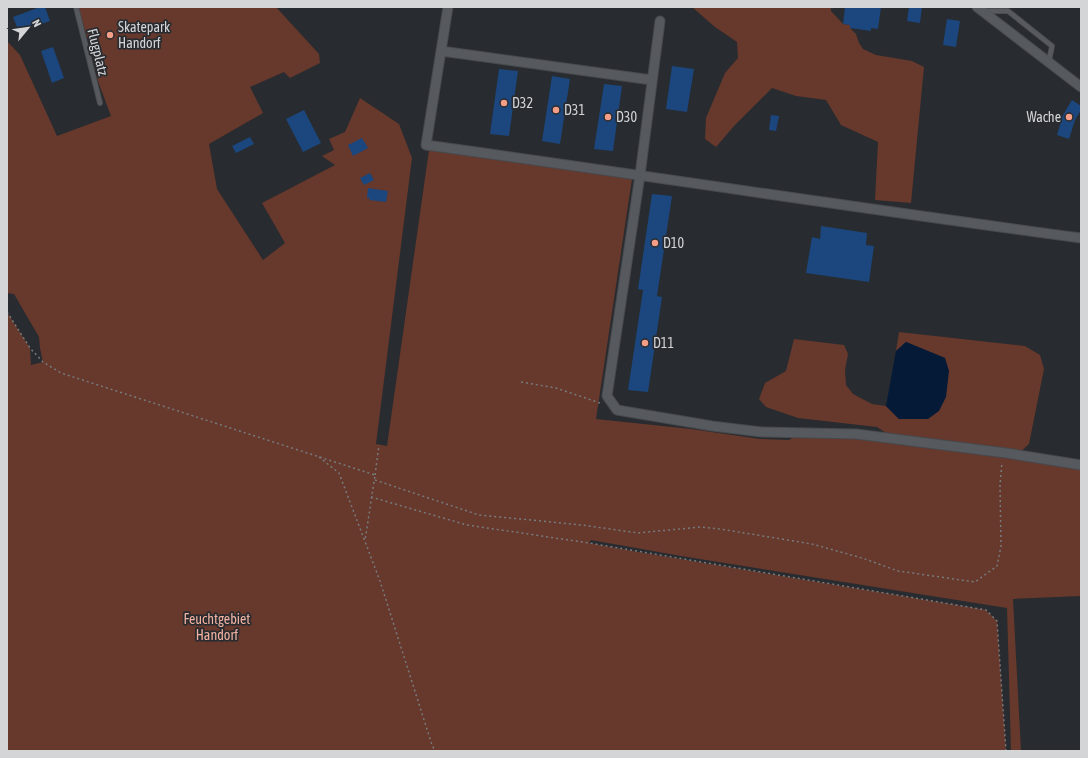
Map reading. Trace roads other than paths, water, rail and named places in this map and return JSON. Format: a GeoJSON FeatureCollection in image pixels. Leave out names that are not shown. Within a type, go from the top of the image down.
{"type":"FeatureCollection","features":[{"type":"Feature","properties":{"kind":"street"},"geometry":{"type":"LineString","coordinates":[[448,7],[426,145],[901,214],[1081,238]]}},
{"type":"Feature","properties":{"kind":"street"},"geometry":{"type":"LineString","coordinates":[[979,9],[1081,87]]}},
{"type":"Feature","properties":{"kind":"street"},"geometry":{"type":"LineString","coordinates":[[660,21],[640,175],[607,396],[617,410],[712,426],[761,432],[856,434],[1081,465]]}},
{"type":"Feature","properties":{"kind":"street"},"geometry":{"type":"LineString","coordinates":[[440,51],[652,80]]}},
{"type":"Feature","properties":{"kind":"lane","name":"Flugplatz"},"geometry":{"type":"LineString","coordinates":[[76,7],[100,103]]}},
{"type":"Feature","properties":{"kind":"lane"},"geometry":{"type":"LineString","coordinates":[[979,9],[1008,11],[1052,46],[1048,63]]}},
{"type":"Feature","properties":{"kind":"water"},"geometry":{"type":"Polygon","coordinates":[[[906,342],[945,358],[949,371],[946,397],[939,411],[928,419],[899,419],[886,406],[896,351],[906,342]]]}},
{"type":"Feature","properties":{"kind":"place","name":"Skatepark Handorf"},"geometry":{"type":"Point","coordinates":[110,35]}},
{"type":"Feature","properties":{"kind":"place","name":"D32"},"geometry":{"type":"Point","coordinates":[504,103]}},
{"type":"Feature","properties":{"kind":"place","name":"D31"},"geometry":{"type":"Point","coordinates":[556,110]}},
{"type":"Feature","properties":{"kind":"place","name":"D30"},"geometry":{"type":"Point","coordinates":[608,117]}},
{"type":"Feature","properties":{"kind":"place","name":"Wache"},"geometry":{"type":"Point","coordinates":[1069,117]}},
{"type":"Feature","properties":{"kind":"place","name":"D10"},"geometry":{"type":"Point","coordinates":[655,243]}},
{"type":"Feature","properties":{"kind":"place","name":"D11"},"geometry":{"type":"Point","coordinates":[645,343]}},
{"type":"Feature","properties":{"kind":"park label","name":"Feuchtgebiet Handorf"},"geometry":{"type":"Point","coordinates":[217,628]}}]}
